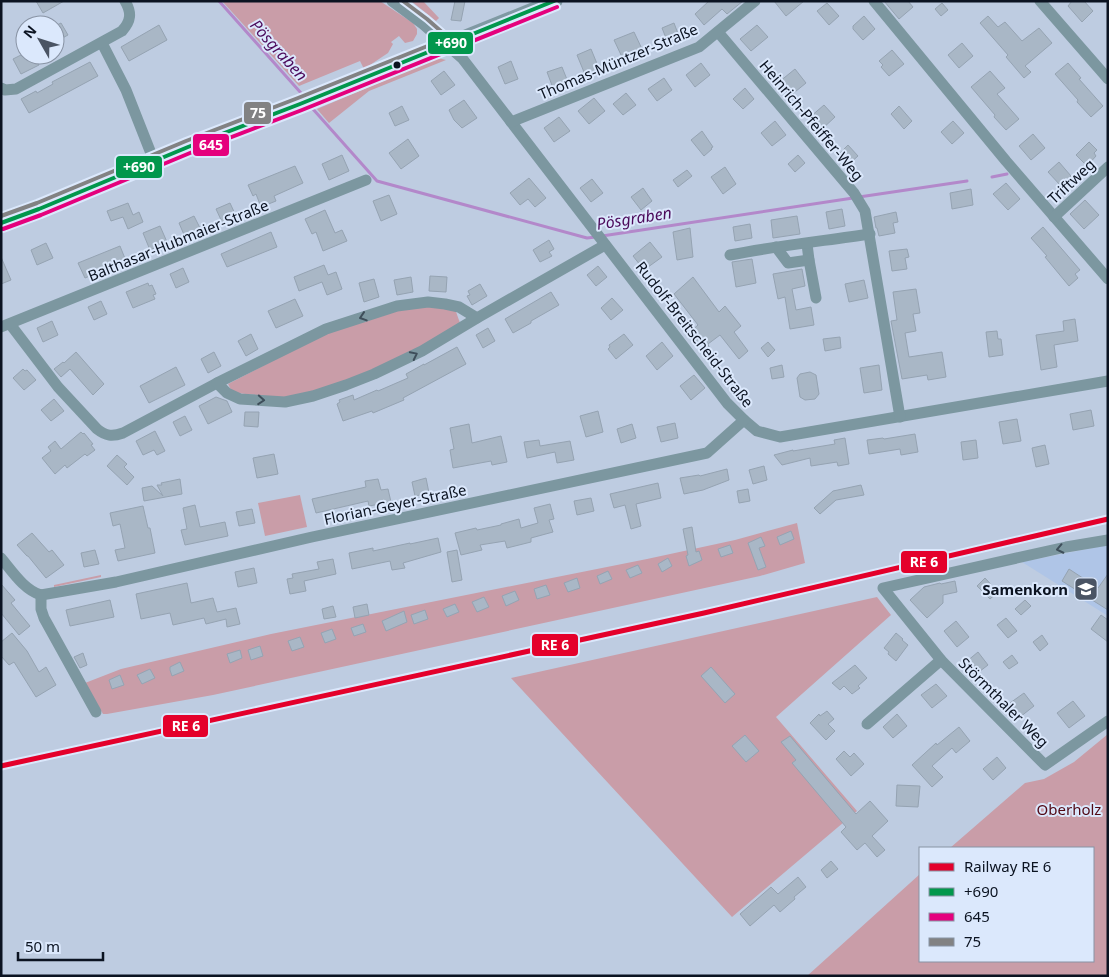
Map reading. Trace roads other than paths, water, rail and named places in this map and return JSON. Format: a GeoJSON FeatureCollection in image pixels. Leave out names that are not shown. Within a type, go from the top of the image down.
{"type":"FeatureCollection","features":[{"type":"Feature","properties":{"kind":"main road"},"geometry":{"type":"LineString","coordinates":[[1,223],[556,1]]}},
{"type":"Feature","properties":{"kind":"street"},"geometry":{"type":"LineString","coordinates":[[1,88],[5,90],[16,89],[122,31],[130,20],[130,12],[125,1]]}},
{"type":"Feature","properties":{"kind":"street","name":"Rudolf-Breitscheid-Straße"},"geometry":{"type":"LineString","coordinates":[[392,1],[423,24],[462,58],[727,403],[757,431],[780,437],[1108,381]]}},
{"type":"Feature","properties":{"kind":"street","name":"Thomas-Müntzer-Straße"},"geometry":{"type":"LineString","coordinates":[[511,122],[699,47],[755,1]]}},
{"type":"Feature","properties":{"kind":"street"},"geometry":{"type":"LineString","coordinates":[[874,1],[1108,279]]}},
{"type":"Feature","properties":{"kind":"street"},"geometry":{"type":"LineString","coordinates":[[1040,1],[1108,79]]}},
{"type":"Feature","properties":{"kind":"street","name":"Heinrich-Pfeiffer-Weg"},"geometry":{"type":"LineString","coordinates":[[718,32],[865,211],[900,417]]}},
{"type":"Feature","properties":{"kind":"street"},"geometry":{"type":"LineString","coordinates":[[102,43],[126,90],[154,161]]}},
{"type":"Feature","properties":{"kind":"street","name":"Triftweg"},"geometry":{"type":"LineString","coordinates":[[1054,217],[1108,167]]}},
{"type":"Feature","properties":{"kind":"street","name":"Balthasar-Hubmaier-Straße"},"geometry":{"type":"LineString","coordinates":[[6,326],[366,180]]}},
{"type":"Feature","properties":{"kind":"street"},"geometry":{"type":"LineString","coordinates":[[730,255],[776,246],[808,244],[870,234]]}},
{"type":"Feature","properties":{"kind":"street"},"geometry":{"type":"LineString","coordinates":[[217,383],[227,393],[240,399],[285,402],[313,396],[346,385],[422,351],[600,239]]}},
{"type":"Feature","properties":{"kind":"street"},"geometry":{"type":"LineString","coordinates":[[808,244],[816,298]]}},
{"type":"Feature","properties":{"kind":"street"},"geometry":{"type":"LineString","coordinates":[[776,246],[788,262],[809,260]]}},
{"type":"Feature","properties":{"kind":"street"},"geometry":{"type":"LineString","coordinates":[[6,326],[97,429],[104,435],[116,435],[326,329],[397,306],[428,302],[459,307],[477,318]]}},
{"type":"Feature","properties":{"kind":"street","name":"Florian-Geyer-Straße"},"geometry":{"type":"LineString","coordinates":[[41,595],[116,582],[294,541],[707,453],[744,420]]}},
{"type":"Feature","properties":{"kind":"street","name":"Störmthaler Weg"},"geometry":{"type":"LineString","coordinates":[[1108,540],[1066,547],[883,588],[941,660],[1046,765],[1108,721]]}},
{"type":"Feature","properties":{"kind":"street"},"geometry":{"type":"LineString","coordinates":[[1,558],[31,591],[41,595],[41,609],[44,618],[96,712]]}},
{"type":"Feature","properties":{"kind":"street","name":"Störmthaler Weg"},"geometry":{"type":"LineString","coordinates":[[867,724],[941,660]]}},
{"type":"Feature","properties":{"kind":"waterway","name":"Pösgraben"},"geometry":{"type":"LineString","coordinates":[[219,1],[301,93]]}},
{"type":"Feature","properties":{"kind":"waterway","name":"Pösgraben"},"geometry":{"type":"LineString","coordinates":[[312,108],[377,181],[587,238],[596,237]]}},
{"type":"Feature","properties":{"kind":"waterway","name":"Pösgraben"},"geometry":{"type":"LineString","coordinates":[[992,177],[1007,174]]}},
{"type":"Feature","properties":{"kind":"waterway","name":"Pösgraben"},"geometry":{"type":"LineString","coordinates":[[859,197],[967,181]]}},
{"type":"Feature","properties":{"kind":"waterway","name":"Pösgraben"},"geometry":{"type":"LineString","coordinates":[[602,236],[853,198]]}},
{"type":"Feature","properties":{"kind":"place","name":"Samenkorn"},"geometry":{"type":"Point","coordinates":[1086,589]}},
{"type":"Feature","properties":{"kind":"park label","name":"Oberholz"},"geometry":{"type":"Point","coordinates":[1069,809]}}]}
